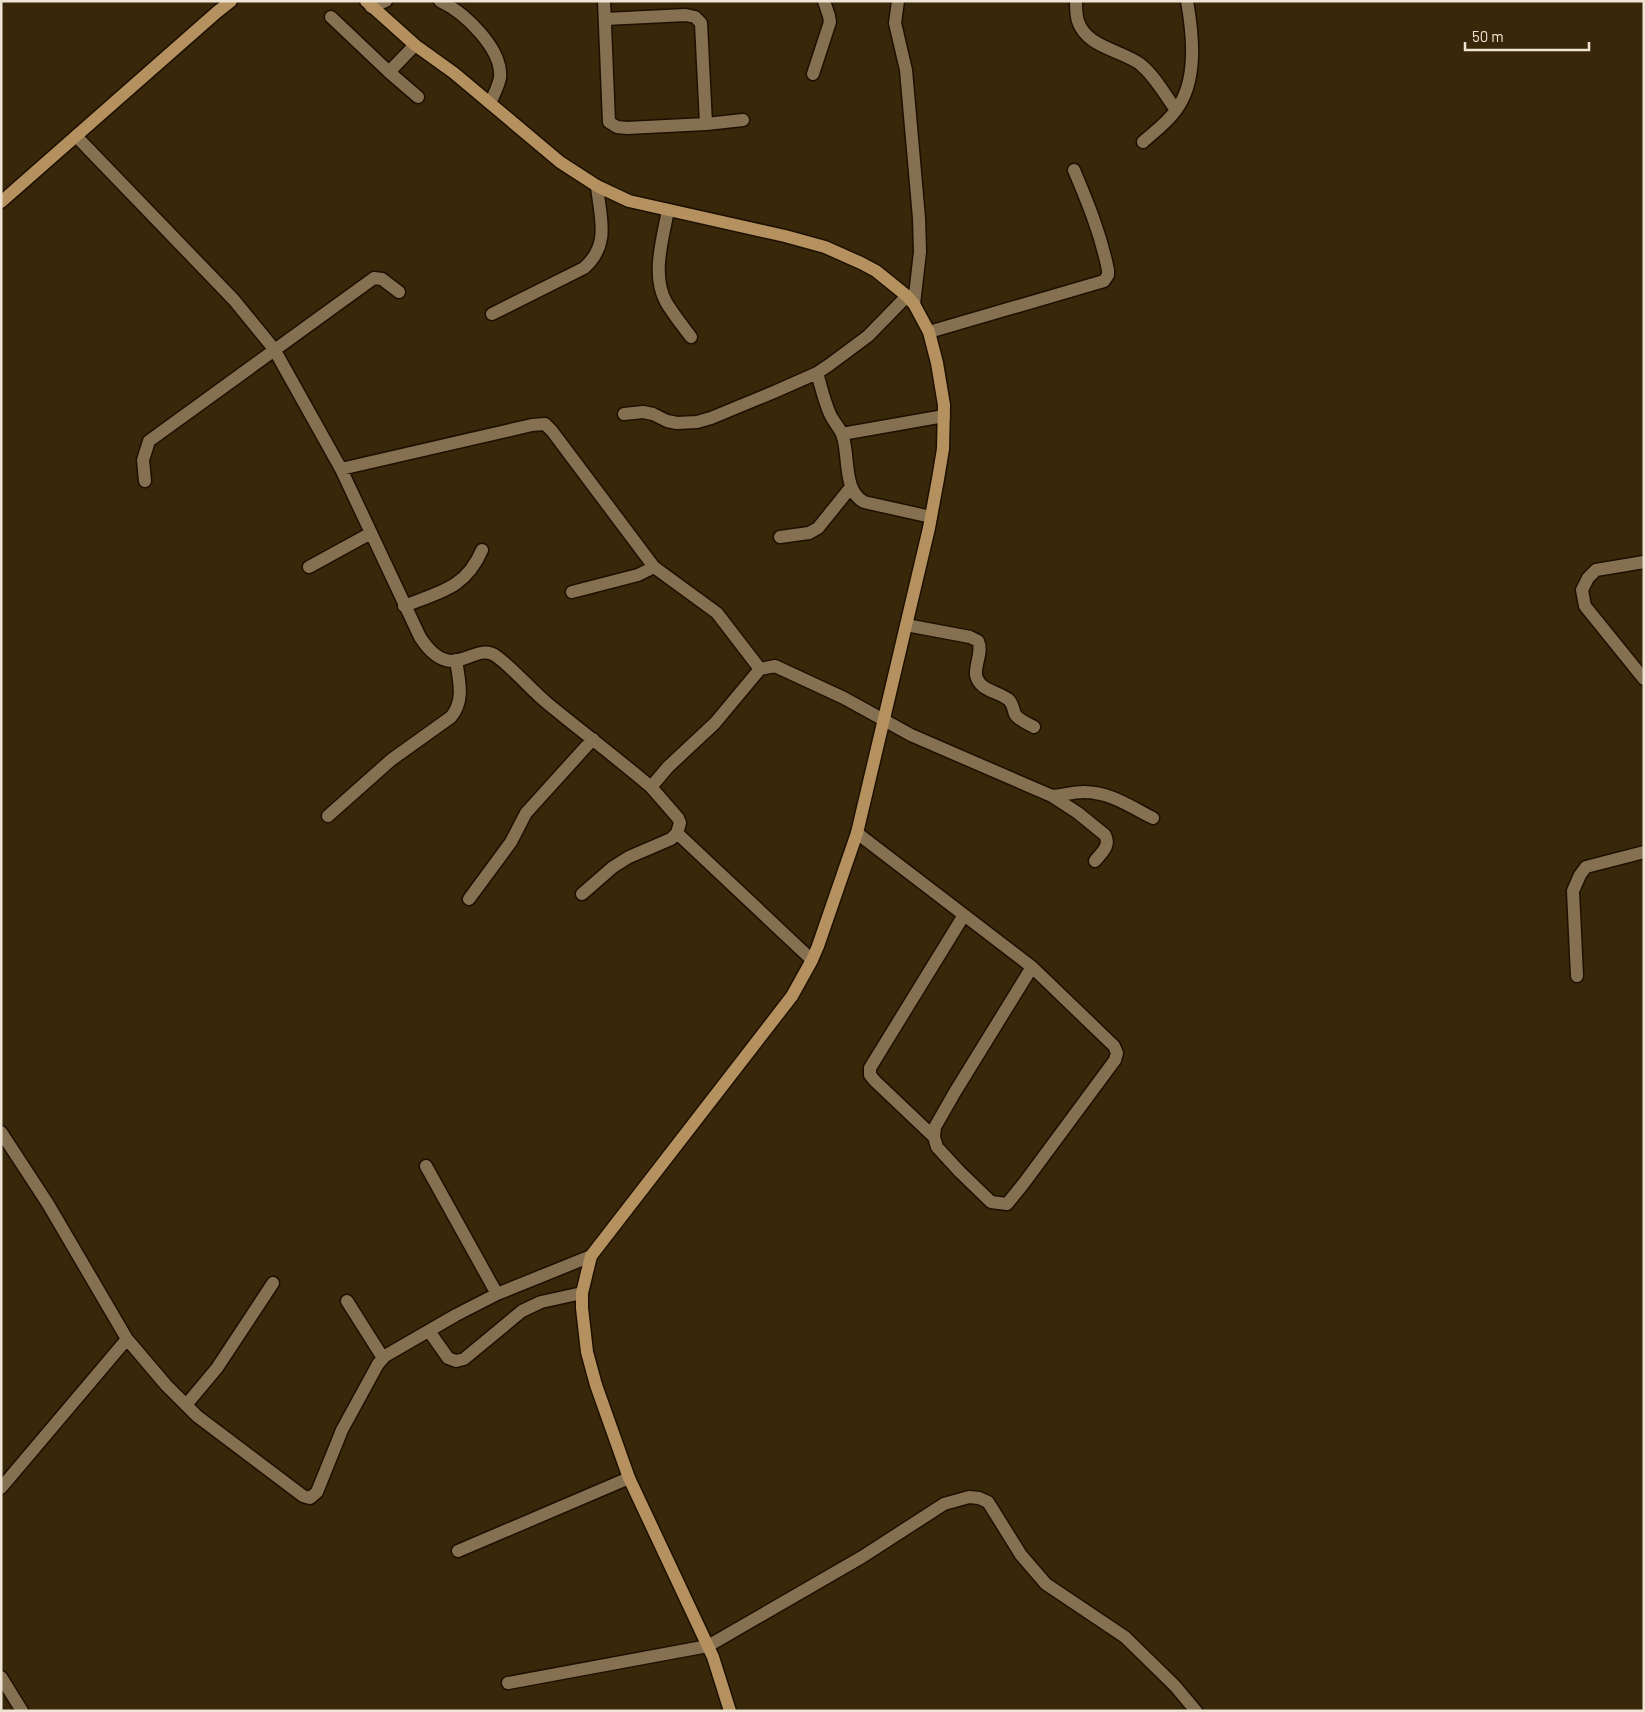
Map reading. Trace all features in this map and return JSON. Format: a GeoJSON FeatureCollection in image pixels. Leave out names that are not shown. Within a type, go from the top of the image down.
{"type":"FeatureCollection","features":[{"type":"Feature","properties":{"kind":"main road"},"geometry":{"type":"LineString","coordinates":[[1,202],[216,12],[231,1]]}},
{"type":"Feature","properties":{"kind":"main road"},"geometry":{"type":"LineString","coordinates":[[367,3],[415,45],[490,103],[560,162],[597,186],[629,201],[785,236],[825,247],[876,271],[911,300],[929,332],[937,363],[944,416],[943,449],[931,517],[857,833],[812,960],[792,996],[591,1256],[582,1293],[583,1329],[596,1385],[629,1478],[708,1646],[724,1688],[730,1711]]}},
{"type":"Feature","properties":{"kind":"street"},"geometry":{"type":"LineString","coordinates":[[367,3],[386,1]]}},
{"type":"Feature","properties":{"kind":"street"},"geometry":{"type":"LineString","coordinates":[[440,1],[468,21],[481,34],[498,61],[500,76],[498,86],[490,103]]}},
{"type":"Feature","properties":{"kind":"street"},"geometry":{"type":"LineString","coordinates":[[604,1],[609,122],[617,127],[627,128],[743,120]]}},
{"type":"Feature","properties":{"kind":"street"},"geometry":{"type":"LineString","coordinates":[[813,74],[830,22],[830,16],[824,1]]}},
{"type":"Feature","properties":{"kind":"street"},"geometry":{"type":"LineString","coordinates":[[624,414],[643,412],[677,423],[697,422],[711,418],[817,373],[868,336],[911,300],[920,252],[919,218],[906,70],[895,23],[898,1]]}},
{"type":"Feature","properties":{"kind":"street"},"geometry":{"type":"LineString","coordinates":[[1076,1],[1078,22],[1082,29],[1102,46],[1140,65],[1147,71],[1176,110]]}},
{"type":"Feature","properties":{"kind":"street"},"geometry":{"type":"LineString","coordinates":[[1143,142],[1176,110],[1184,95],[1192,71],[1191,21],[1187,1]]}},
{"type":"Feature","properties":{"kind":"street"},"geometry":{"type":"LineString","coordinates":[[605,19],[686,15],[696,17],[702,23],[706,124]]}},
{"type":"Feature","properties":{"kind":"street"},"geometry":{"type":"LineString","coordinates":[[330,17],[388,72],[418,97]]}},
{"type":"Feature","properties":{"kind":"street"},"geometry":{"type":"LineString","coordinates":[[388,72],[415,45]]}},
{"type":"Feature","properties":{"kind":"street"},"geometry":{"type":"LineString","coordinates":[[76,136],[234,300],[274,349],[342,470],[404,606],[426,646],[436,657],[442,660],[456,660],[483,653],[496,655],[536,694],[651,787],[678,818],[680,823],[677,834],[629,857],[613,867],[582,894]]}},
{"type":"Feature","properties":{"kind":"street"},"geometry":{"type":"LineString","coordinates":[[929,332],[1104,281],[1108,275],[1108,270],[1100,239],[1074,170]]}},
{"type":"Feature","properties":{"kind":"street"},"geometry":{"type":"LineString","coordinates":[[492,314],[584,268],[594,258],[600,249],[602,234],[597,186]]}},
{"type":"Feature","properties":{"kind":"street"},"geometry":{"type":"LineString","coordinates":[[668,210],[659,270],[660,289],[665,301],[691,337]]}},
{"type":"Feature","properties":{"kind":"street"},"geometry":{"type":"LineString","coordinates":[[144,481],[143,460],[149,440],[374,278],[382,279],[399,292]]}},
{"type":"Feature","properties":{"kind":"street"},"geometry":{"type":"LineString","coordinates":[[817,373],[828,411],[842,434],[851,487],[857,499],[931,517]]}},
{"type":"Feature","properties":{"kind":"street"},"geometry":{"type":"LineString","coordinates":[[842,434],[944,416]]}},
{"type":"Feature","properties":{"kind":"street"},"geometry":{"type":"LineString","coordinates":[[342,470],[532,425],[545,424],[654,568],[717,613],[760,669]]}},
{"type":"Feature","properties":{"kind":"street"},"geometry":{"type":"LineString","coordinates":[[780,537],[809,533],[818,528],[851,487]]}},
{"type":"Feature","properties":{"kind":"street"},"geometry":{"type":"LineString","coordinates":[[309,567],[371,532]]}},
{"type":"Feature","properties":{"kind":"street"},"geometry":{"type":"LineString","coordinates":[[404,606],[446,589],[462,580],[473,568],[482,550]]}},
{"type":"Feature","properties":{"kind":"street"},"geometry":{"type":"LineString","coordinates":[[1644,562],[1596,570],[1588,578],[1582,590],[1585,606],[1644,679]]}},
{"type":"Feature","properties":{"kind":"street"},"geometry":{"type":"LineString","coordinates":[[572,592],[638,575],[654,568]]}},
{"type":"Feature","properties":{"kind":"street"},"geometry":{"type":"LineString","coordinates":[[906,625],[978,640],[981,647],[976,674],[979,682],[985,688],[1008,700],[1013,705],[1018,717],[1034,727]]}},
{"type":"Feature","properties":{"kind":"street"},"geometry":{"type":"LineString","coordinates":[[328,816],[391,760],[451,717],[456,711],[461,695],[456,660]]}},
{"type":"Feature","properties":{"kind":"street"},"geometry":{"type":"LineString","coordinates":[[651,787],[668,767],[714,723],[760,669],[775,666],[819,685],[884,719],[910,735],[1052,796],[1078,812],[1105,835],[1107,839],[1106,847],[1095,861]]}},
{"type":"Feature","properties":{"kind":"street"},"geometry":{"type":"LineString","coordinates":[[469,899],[511,842],[526,813],[593,739]]}},
{"type":"Feature","properties":{"kind":"street"},"geometry":{"type":"LineString","coordinates":[[1052,796],[1082,792],[1102,794],[1121,801],[1153,818]]}},
{"type":"Feature","properties":{"kind":"street"},"geometry":{"type":"LineString","coordinates":[[857,833],[1032,967],[1114,1046],[1117,1053],[1115,1060],[1060,1136],[1007,1204],[991,1202],[937,1147],[934,1137],[936,1128],[956,1092],[1032,967]]}},
{"type":"Feature","properties":{"kind":"street"},"geometry":{"type":"LineString","coordinates":[[677,834],[812,960]]}},
{"type":"Feature","properties":{"kind":"street"},"geometry":{"type":"LineString","coordinates":[[1577,976],[1573,890],[1580,875],[1586,867],[1644,852]]}},
{"type":"Feature","properties":{"kind":"street"},"geometry":{"type":"LineString","coordinates":[[934,1137],[875,1081],[870,1075],[870,1068],[964,915]]}},
{"type":"Feature","properties":{"kind":"street"},"geometry":{"type":"LineString","coordinates":[[1,1132],[48,1204],[126,1339],[166,1385],[197,1416],[303,1496],[310,1498],[317,1492],[342,1430],[383,1358],[497,1294],[591,1256]]}},
{"type":"Feature","properties":{"kind":"street"},"geometry":{"type":"LineString","coordinates":[[426,1166],[497,1294]]}},
{"type":"Feature","properties":{"kind":"street"},"geometry":{"type":"LineString","coordinates":[[186,1405],[216,1368],[273,1283]]}},
{"type":"Feature","properties":{"kind":"street"},"geometry":{"type":"LineString","coordinates":[[429,1331],[448,1358],[456,1361],[464,1360],[522,1312],[541,1302],[582,1293]]}},
{"type":"Feature","properties":{"kind":"street"},"geometry":{"type":"LineString","coordinates":[[347,1300],[383,1358]]}},
{"type":"Feature","properties":{"kind":"street"},"geometry":{"type":"LineString","coordinates":[[1,1488],[126,1339]]}},
{"type":"Feature","properties":{"kind":"street"},"geometry":{"type":"LineString","coordinates":[[458,1551],[629,1478]]}},
{"type":"Feature","properties":{"kind":"street"},"geometry":{"type":"LineString","coordinates":[[508,1683],[708,1646],[862,1557],[944,1504],[969,1497],[979,1498],[988,1502],[1022,1555],[1046,1584],[1068,1601],[1125,1637],[1175,1686],[1196,1711]]}},
{"type":"Feature","properties":{"kind":"street"},"geometry":{"type":"LineString","coordinates":[[1,1677],[22,1711]]}}]}
